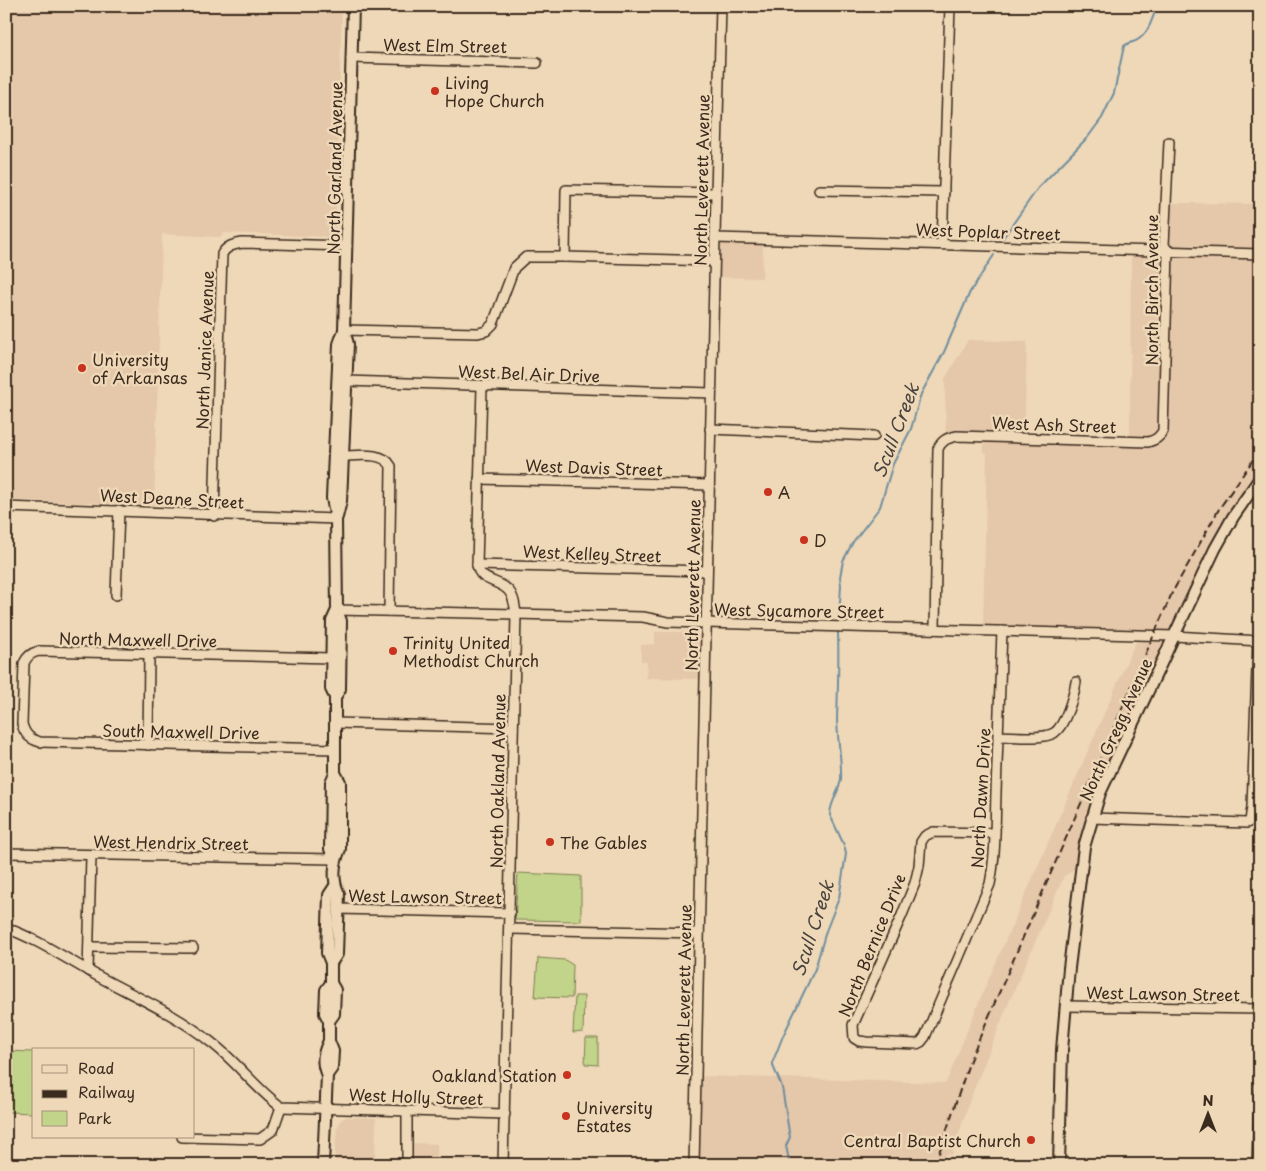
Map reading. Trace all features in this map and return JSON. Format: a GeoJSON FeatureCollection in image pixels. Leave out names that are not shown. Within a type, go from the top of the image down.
{"type":"FeatureCollection","features":[{"type":"Feature","properties":{"kind":"main road","name":"North Garland Avenue"},"geometry":{"type":"LineString","coordinates":[[335,696],[340,689],[341,621],[337,610],[336,520],[332,500],[333,454],[339,344],[344,330],[353,6]]}},
{"type":"Feature","properties":{"kind":"main road","name":"North Garland Avenue"},"geometry":{"type":"LineString","coordinates":[[336,520],[341,500],[348,344],[344,330]]}},
{"type":"Feature","properties":{"kind":"main road","name":"North Gregg Avenue"},"geometry":{"type":"LineString","coordinates":[[1060,1165],[1060,1094],[1066,1006],[1081,865],[1091,818],[1100,793],[1215,549],[1260,478]]}},
{"type":"Feature","properties":{"kind":"main road","name":"North Garland Avenue"},"geometry":{"type":"LineString","coordinates":[[331,963],[337,954],[339,894],[335,886],[335,860],[330,849],[331,782],[335,774],[335,696],[331,689],[332,621],[337,610]]}},
{"type":"Feature","properties":{"kind":"main road","name":"North Garland Avenue"},"geometry":{"type":"LineString","coordinates":[[323,1165],[327,1075],[332,1068],[333,1051],[329,1041],[329,1021],[325,1013],[326,990],[331,983],[331,963],[327,953],[329,895],[335,886]]}},
{"type":"Feature","properties":{"kind":"street","name":"North Leverett Avenue"},"geometry":{"type":"LineString","coordinates":[[694,1165],[721,6]]}},
{"type":"Feature","properties":{"kind":"street"},"geometry":{"type":"LineString","coordinates":[[942,244],[950,6]]}},
{"type":"Feature","properties":{"kind":"street","name":"West Elm Street"},"geometry":{"type":"LineString","coordinates":[[351,58],[537,63]]}},
{"type":"Feature","properties":{"kind":"street","name":"North Birch Avenue"},"geometry":{"type":"LineString","coordinates":[[1160,436],[1165,424],[1168,251],[1164,245],[1169,142]]}},
{"type":"Feature","properties":{"kind":"street"},"geometry":{"type":"LineString","coordinates":[[565,257],[566,190],[716,193]]}},
{"type":"Feature","properties":{"kind":"street"},"geometry":{"type":"LineString","coordinates":[[819,190],[944,192]]}},
{"type":"Feature","properties":{"kind":"street","name":"West Poplar Street"},"geometry":{"type":"LineString","coordinates":[[715,238],[1260,254]]}},
{"type":"Feature","properties":{"kind":"street","name":"North Janice Avenue"},"geometry":{"type":"LineString","coordinates":[[214,516],[222,254],[226,248],[242,244],[347,246]]}},
{"type":"Feature","properties":{"kind":"street"},"geometry":{"type":"LineString","coordinates":[[344,330],[478,333],[486,331],[493,324],[497,315],[514,268],[526,257],[714,260]]}},
{"type":"Feature","properties":{"kind":"street","name":"West Bel Air Drive"},"geometry":{"type":"LineString","coordinates":[[346,381],[482,387],[712,393]]}},
{"type":"Feature","properties":{"kind":"street"},"geometry":{"type":"LineString","coordinates":[[477,565],[482,387]]}},
{"type":"Feature","properties":{"kind":"street"},"geometry":{"type":"LineString","coordinates":[[710,429],[874,436]]}},
{"type":"Feature","properties":{"kind":"street","name":"West Ash Street"},"geometry":{"type":"LineString","coordinates":[[935,629],[938,449],[941,443],[946,439],[957,436],[1148,442],[1160,436]]}},
{"type":"Feature","properties":{"kind":"street"},"geometry":{"type":"LineString","coordinates":[[342,456],[382,458],[389,462],[392,470],[389,611]]}},
{"type":"Feature","properties":{"kind":"street","name":"West Davis Street"},"geometry":{"type":"LineString","coordinates":[[479,479],[709,485]]}},
{"type":"Feature","properties":{"kind":"street","name":"West Deane Street"},"geometry":{"type":"LineString","coordinates":[[6,507],[336,520]]}},
{"type":"Feature","properties":{"kind":"street"},"geometry":{"type":"LineString","coordinates":[[116,595],[119,510]]}},
{"type":"Feature","properties":{"kind":"street","name":"West Kelley Street"},"geometry":{"type":"LineString","coordinates":[[477,565],[707,571]]}},
{"type":"Feature","properties":{"kind":"street","name":"North Oakland Avenue"},"geometry":{"type":"LineString","coordinates":[[477,565],[482,577],[503,585],[510,592],[515,604],[516,614],[503,1165]]}},
{"type":"Feature","properties":{"kind":"street","name":"West Sycamore Street"},"geometry":{"type":"LineString","coordinates":[[337,610],[643,617],[668,622],[1174,636],[1259,641]]}},
{"type":"Feature","properties":{"kind":"street","name":"North Dawn Drive"},"geometry":{"type":"LineString","coordinates":[[854,1038],[867,1042],[916,1044],[921,1042],[929,1028],[990,884],[994,864],[996,833],[1002,631]]}},
{"type":"Feature","properties":{"kind":"street"},"geometry":{"type":"LineString","coordinates":[[1091,818],[1218,823],[1247,823],[1250,820],[1259,641]]}},
{"type":"Feature","properties":{"kind":"street","name":"North Maxwell Drive"},"geometry":{"type":"LineString","coordinates":[[28,737],[22,724],[23,671],[26,658],[32,653],[39,651],[331,658]]}},
{"type":"Feature","properties":{"kind":"street"},"geometry":{"type":"LineString","coordinates":[[148,745],[149,654]]}},
{"type":"Feature","properties":{"kind":"street"},"geometry":{"type":"LineString","coordinates":[[998,736],[1041,736],[1056,732],[1061,726],[1074,696],[1076,682]]}},
{"type":"Feature","properties":{"kind":"street"},"geometry":{"type":"LineString","coordinates":[[335,723],[513,728]]}},
{"type":"Feature","properties":{"kind":"street","name":"South Maxwell Drive"},"geometry":{"type":"LineString","coordinates":[[28,737],[40,742],[335,749]]}},
{"type":"Feature","properties":{"kind":"street","name":"North Bernice Drive"},"geometry":{"type":"LineString","coordinates":[[854,1038],[853,1026],[915,883],[919,866],[920,842],[925,836],[933,832],[996,833]]}},
{"type":"Feature","properties":{"kind":"street","name":"West Hendrix Street"},"geometry":{"type":"LineString","coordinates":[[6,854],[335,860]]}},
{"type":"Feature","properties":{"kind":"street"},"geometry":{"type":"LineString","coordinates":[[88,971],[91,856]]}},
{"type":"Feature","properties":{"kind":"street","name":"West Lawson Street"},"geometry":{"type":"LineString","coordinates":[[338,909],[510,912]]}},
{"type":"Feature","properties":{"kind":"street"},"geometry":{"type":"LineString","coordinates":[[6,928],[139,997],[187,1025],[222,1051],[240,1067],[267,1097],[281,1107],[274,1130],[260,1139],[195,1137]]}},
{"type":"Feature","properties":{"kind":"street","name":"West Lawson Street"},"geometry":{"type":"LineString","coordinates":[[510,928],[699,933]]}},
{"type":"Feature","properties":{"kind":"street"},"geometry":{"type":"LineString","coordinates":[[89,947],[193,948]]}},
{"type":"Feature","properties":{"kind":"street","name":"West Lawson Street"},"geometry":{"type":"LineString","coordinates":[[1066,1006],[1260,1009]]}},
{"type":"Feature","properties":{"kind":"street"},"geometry":{"type":"LineString","coordinates":[[1257,1165],[1260,1078]]}},
{"type":"Feature","properties":{"kind":"street","name":"West Holly Street"},"geometry":{"type":"LineString","coordinates":[[281,1107],[505,1114]]}},
{"type":"Feature","properties":{"kind":"street"},"geometry":{"type":"LineString","coordinates":[[407,1112],[407,1165]]}},
{"type":"Feature","properties":{"kind":"street"},"geometry":{"type":"LineString","coordinates":[[1060,1165],[1066,1165]]}},
{"type":"Feature","properties":{"kind":"shaded area","name":"University of Arkansas"},"geometry":{"type":"Polygon","coordinates":[[[6,6],[342,6],[335,237],[224,233],[221,237],[162,234],[154,505],[6,500],[6,6]]]}},
{"type":"Feature","properties":{"kind":"shaded area"},"geometry":{"type":"Polygon","coordinates":[[[1172,203],[1260,204],[1260,478],[1247,496],[1100,793],[1081,865],[1064,876],[1006,1009],[969,1102],[952,1155],[946,1154],[943,1165],[698,1165],[700,1076],[946,1083],[981,997],[1138,636],[983,630],[987,453],[984,452],[984,437],[946,439],[945,379],[968,340],[1027,342],[1024,438],[1148,442],[1159,437],[1130,438],[1131,254],[1164,254],[1172,203]]]}},
{"type":"Feature","properties":{"kind":"shaded area"},"geometry":{"type":"Polygon","coordinates":[[[715,238],[763,239],[762,278],[714,277],[715,238]]]}},
{"type":"Feature","properties":{"kind":"shaded area"},"geometry":{"type":"Polygon","coordinates":[[[655,632],[695,632],[700,635],[699,679],[646,678],[647,662],[641,661],[641,645],[655,644],[655,632]]]}},
{"type":"Feature","properties":{"kind":"shaded area"},"geometry":{"type":"Polygon","coordinates":[[[346,1117],[376,1118],[375,1165],[334,1165],[337,1129],[341,1120],[346,1117]]]}},
{"type":"Feature","properties":{"kind":"shaded area"},"geometry":{"type":"Polygon","coordinates":[[[407,1143],[437,1144],[437,1160],[474,1160],[474,1165],[407,1165],[407,1143]]]}},
{"type":"Feature","properties":{"kind":"green space"},"geometry":{"type":"Polygon","coordinates":[[[518,873],[581,876],[581,921],[515,920],[518,873]]]}},
{"type":"Feature","properties":{"kind":"green space"},"geometry":{"type":"Polygon","coordinates":[[[538,958],[565,960],[573,965],[572,998],[535,997],[538,958]]]}},
{"type":"Feature","properties":{"kind":"green space"},"geometry":{"type":"Polygon","coordinates":[[[575,996],[584,996],[583,1032],[573,1033],[575,996]]]}},
{"type":"Feature","properties":{"kind":"green space"},"geometry":{"type":"Polygon","coordinates":[[[586,1038],[598,1038],[598,1065],[585,1064],[586,1038]]]}},
{"type":"Feature","properties":{"kind":"green space"},"geometry":{"type":"Polygon","coordinates":[[[6,1051],[32,1052],[32,1113],[6,1112],[6,1051]]]}},
{"type":"Feature","properties":{"kind":"waterway","name":"Scull Creek"},"geometry":{"type":"LineString","coordinates":[[1003,238],[1038,188],[1088,137],[1102,118],[1114,93],[1124,46],[1137,40],[1145,33],[1152,20],[1156,6]]}},
{"type":"Feature","properties":{"kind":"waterway","name":"Scull Creek"},"geometry":{"type":"LineString","coordinates":[[839,619],[840,577],[843,561],[853,542],[880,507],[893,464],[911,429],[921,394],[944,352],[970,292],[994,255]]}},
{"type":"Feature","properties":{"kind":"waterway","name":"Scull Creek"},"geometry":{"type":"LineString","coordinates":[[790,1165],[786,1146],[790,1137],[782,1087],[773,1066],[773,1061],[815,969],[826,931],[839,898],[846,854],[844,845],[830,815],[831,806],[841,779],[837,718],[838,633]]}},
{"type":"Feature","properties":{"kind":"railway"},"geometry":{"type":"LineString","coordinates":[[935,1165],[970,1060],[1172,593],[1219,509],[1260,450]]}},
{"type":"Feature","properties":{"kind":"place","name":"Living Hope Church"},"geometry":{"type":"Point","coordinates":[435,91]}},
{"type":"Feature","properties":{"kind":"place","name":"University of Arkansas"},"geometry":{"type":"Point","coordinates":[82,368]}},
{"type":"Feature","properties":{"kind":"place","name":"A"},"geometry":{"type":"Point","coordinates":[768,492]}},
{"type":"Feature","properties":{"kind":"place","name":"D"},"geometry":{"type":"Point","coordinates":[804,540]}},
{"type":"Feature","properties":{"kind":"place","name":"Trinity United Methodist Church"},"geometry":{"type":"Point","coordinates":[393,651]}},
{"type":"Feature","properties":{"kind":"place","name":"The Gables"},"geometry":{"type":"Point","coordinates":[550,842]}},
{"type":"Feature","properties":{"kind":"place","name":"Oakland Station"},"geometry":{"type":"Point","coordinates":[567,1075]}},
{"type":"Feature","properties":{"kind":"place","name":"University Estates"},"geometry":{"type":"Point","coordinates":[566,1116]}},
{"type":"Feature","properties":{"kind":"place","name":"Central Baptist Church"},"geometry":{"type":"Point","coordinates":[1031,1140]}}]}
